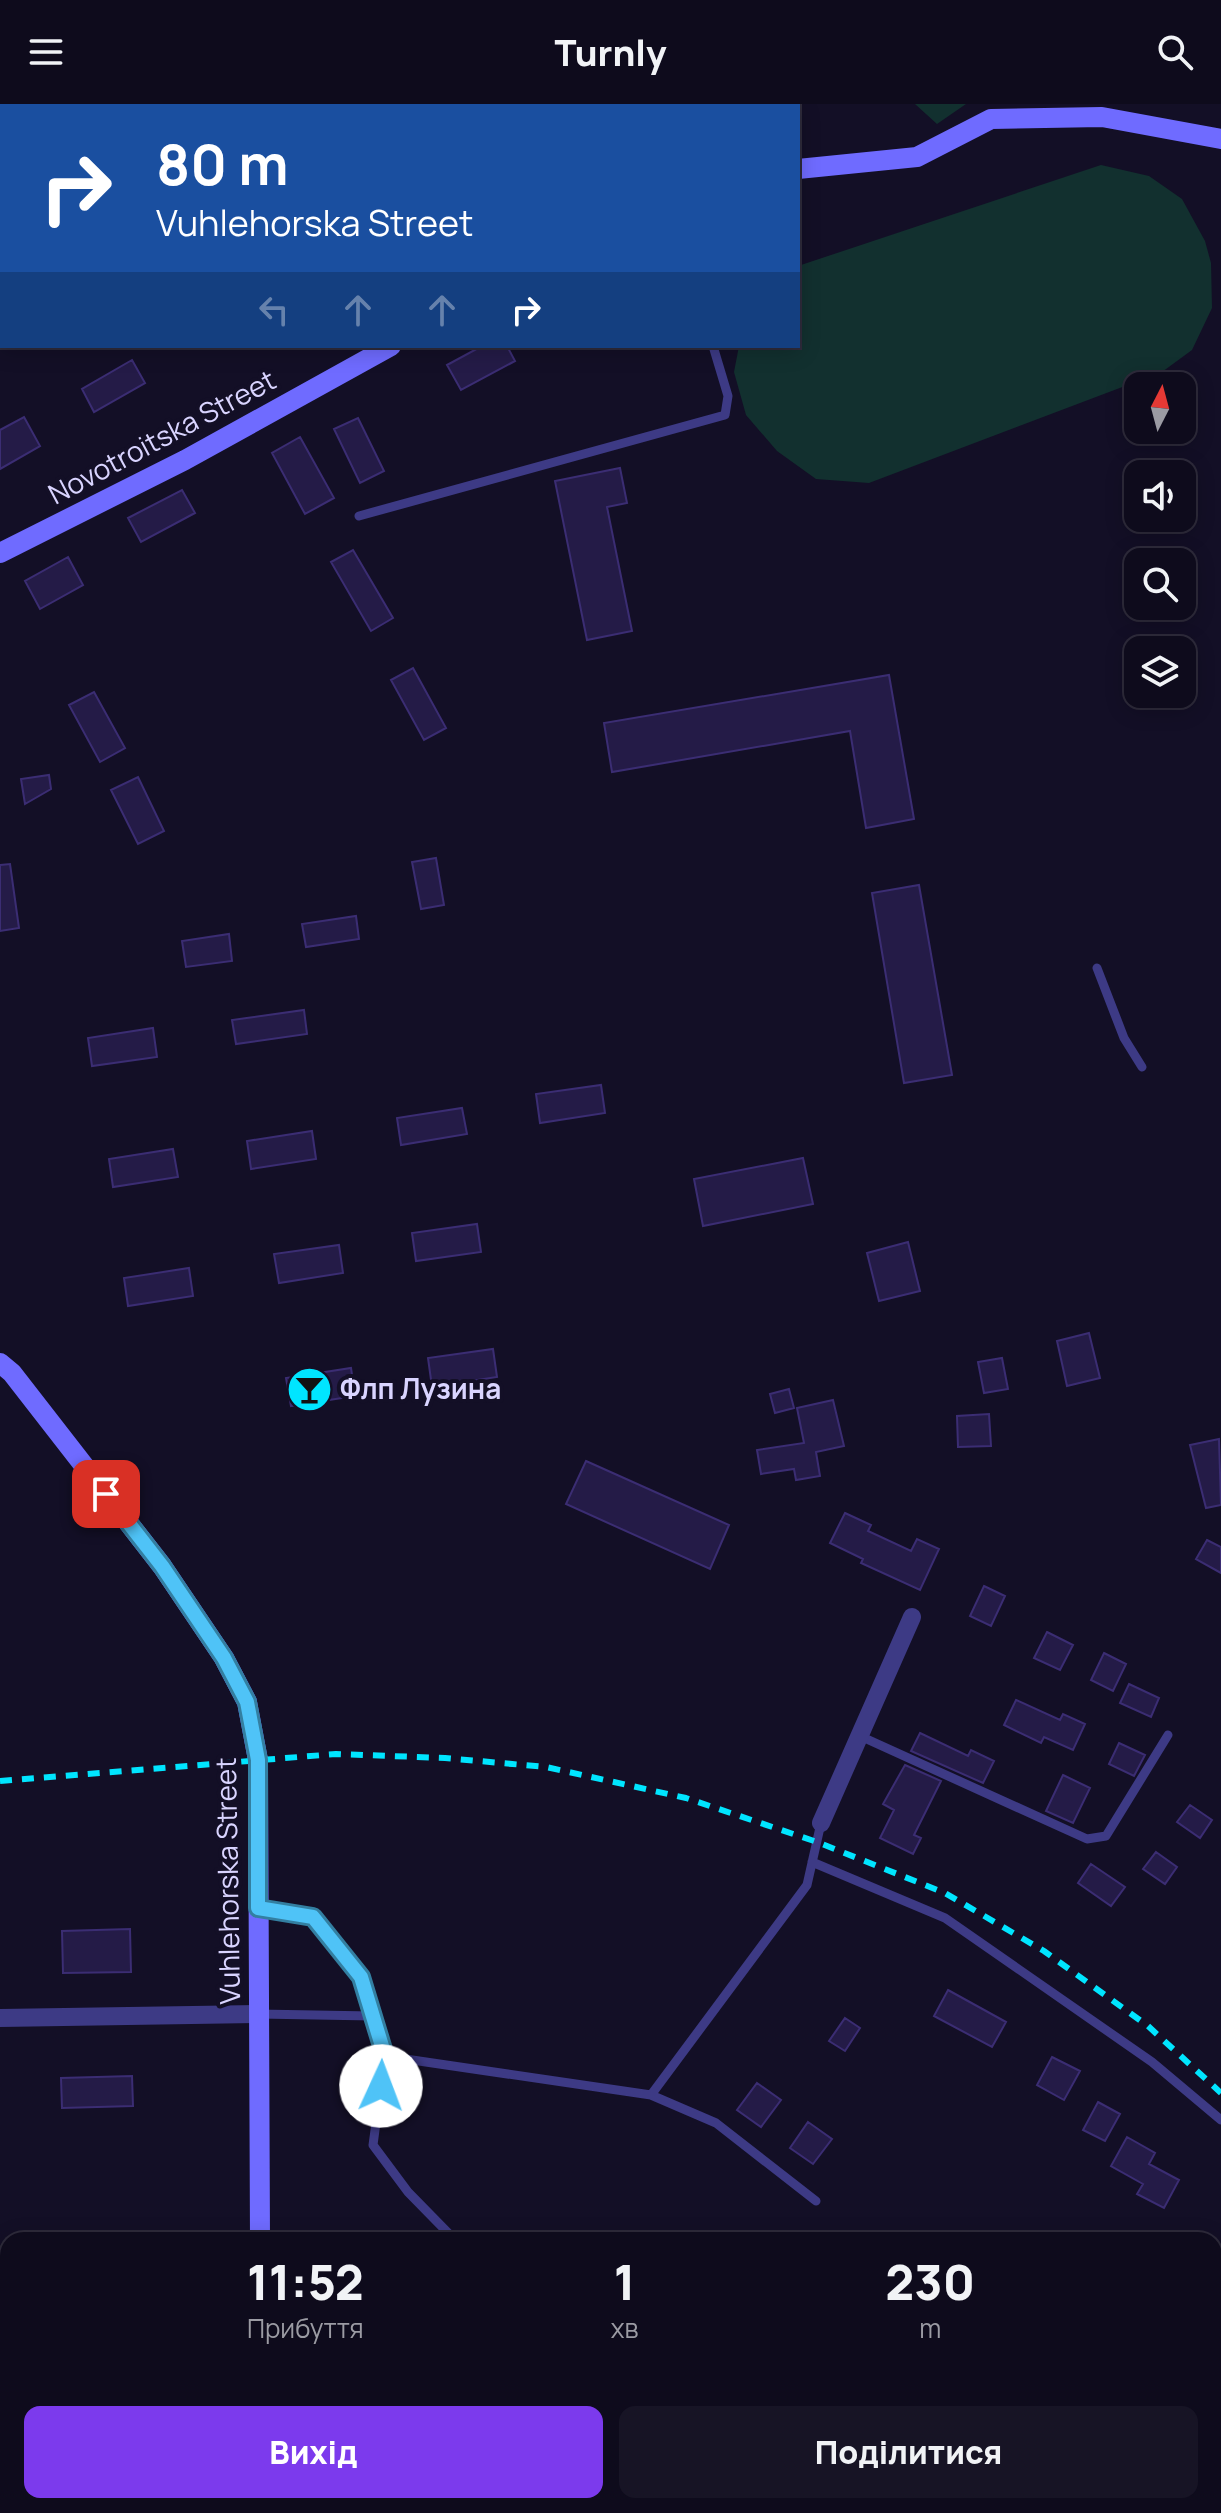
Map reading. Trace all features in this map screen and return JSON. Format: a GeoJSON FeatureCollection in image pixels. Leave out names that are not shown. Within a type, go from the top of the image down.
{"type":"FeatureCollection","features":[{"type":"Feature","properties":{"kind":"main road"},"geometry":{"type":"LineString","coordinates":[[800,169],[917,157],[991,119],[1102,117],[1221,139]]}},
{"type":"Feature","properties":{"kind":"main road","name":"Novotroitska Street"},"geometry":{"type":"LineString","coordinates":[[0,553],[185,460],[387,348]]}},
{"type":"Feature","properties":{"kind":"main road","name":"Vuhlehorska Street"},"geometry":{"type":"LineString","coordinates":[[0,1363],[12,1373],[162,1566],[224,1658],[247,1702],[258,1760],[260,2232]]}},
{"type":"Feature","properties":{"kind":"street"},"geometry":{"type":"LineString","coordinates":[[821,1823],[912,1617]]}},
{"type":"Feature","properties":{"kind":"street"},"geometry":{"type":"LineString","coordinates":[[0,2018],[258,2014]]}},
{"type":"Feature","properties":{"kind":"lane"},"geometry":{"type":"LineString","coordinates":[[359,516],[725,415],[728,396],[714,348]]}},
{"type":"Feature","properties":{"kind":"lane"},"geometry":{"type":"LineString","coordinates":[[1097,968],[1124,1038],[1142,1067]]}},
{"type":"Feature","properties":{"kind":"lane"},"geometry":{"type":"LineString","coordinates":[[860,1736],[1087,1839],[1106,1836],[1168,1735]]}},
{"type":"Feature","properties":{"kind":"lane"},"geometry":{"type":"LineString","coordinates":[[651,2095],[807,1885],[821,1823]]}},
{"type":"Feature","properties":{"kind":"lane"},"geometry":{"type":"LineString","coordinates":[[812,1862],[945,1918],[1152,2062],[1221,2120]]}},
{"type":"Feature","properties":{"kind":"lane"},"geometry":{"type":"LineString","coordinates":[[258,1908],[313,1917],[361,1977],[385,2056],[373,2145],[408,2192],[447,2232]]}},
{"type":"Feature","properties":{"kind":"lane"},"geometry":{"type":"LineString","coordinates":[[258,2014],[373,2016]]}},
{"type":"Feature","properties":{"kind":"lane"},"geometry":{"type":"LineString","coordinates":[[385,2056],[651,2095],[716,2123],[816,2201]]}},
{"type":"Feature","properties":{"kind":"green space"},"geometry":{"type":"Polygon","coordinates":[[[915,104],[966,104],[937,124],[915,104]]]}},
{"type":"Feature","properties":{"kind":"green space"},"geometry":{"type":"Polygon","coordinates":[[[1101,165],[1149,176],[1182,199],[1205,241],[1211,263],[1212,308],[1192,350],[1162,372],[1124,372],[1124,386],[869,483],[816,479],[777,451],[746,415],[734,372],[739,348],[800,348],[800,265],[1101,165]]]}},
{"type":"Feature","properties":{"kind":"building"},"geometry":{"type":"Polygon","coordinates":[[[478,348],[508,348],[515,361],[461,390],[447,365],[478,348]]]}},
{"type":"Feature","properties":{"kind":"building"},"geometry":{"type":"Polygon","coordinates":[[[132,360],[145,383],[94,412],[82,389],[132,360]]]}},
{"type":"Feature","properties":{"kind":"building"},"geometry":{"type":"Polygon","coordinates":[[[24,417],[40,446],[0,469],[0,430],[24,417]]]}},
{"type":"Feature","properties":{"kind":"building"},"geometry":{"type":"Polygon","coordinates":[[[358,418],[384,471],[360,483],[334,429],[358,418]]]}},
{"type":"Feature","properties":{"kind":"building"},"geometry":{"type":"Polygon","coordinates":[[[300,437],[334,498],[305,514],[272,453],[300,437]]]}},
{"type":"Feature","properties":{"kind":"building"},"geometry":{"type":"Polygon","coordinates":[[[620,468],[627,503],[607,507],[632,631],[587,640],[555,481],[620,468]]]}},
{"type":"Feature","properties":{"kind":"building"},"geometry":{"type":"Polygon","coordinates":[[[182,490],[195,513],[141,542],[128,518],[182,490]]]}},
{"type":"Feature","properties":{"kind":"building"},"geometry":{"type":"Polygon","coordinates":[[[353,550],[393,618],[371,631],[331,562],[353,550]]]}},
{"type":"Feature","properties":{"kind":"building"},"geometry":{"type":"Polygon","coordinates":[[[68,557],[83,585],[40,609],[25,581],[68,557]]]}},
{"type":"Feature","properties":{"kind":"building"},"geometry":{"type":"Polygon","coordinates":[[[413,668],[446,728],[424,740],[391,680],[413,668]]]}},
{"type":"Feature","properties":{"kind":"building"},"geometry":{"type":"Polygon","coordinates":[[[889,675],[914,819],[866,828],[850,731],[612,772],[604,723],[889,675]]]}},
{"type":"Feature","properties":{"kind":"building"},"geometry":{"type":"Polygon","coordinates":[[[94,692],[125,748],[100,762],[69,705],[94,692]]]}},
{"type":"Feature","properties":{"kind":"building"},"geometry":{"type":"Polygon","coordinates":[[[49,775],[51,789],[25,804],[21,779],[49,775]]]}},
{"type":"Feature","properties":{"kind":"building"},"geometry":{"type":"Polygon","coordinates":[[[138,777],[164,831],[138,844],[111,790],[138,777]]]}},
{"type":"Feature","properties":{"kind":"building"},"geometry":{"type":"Polygon","coordinates":[[[436,858],[444,905],[421,909],[412,862],[436,858]]]}},
{"type":"Feature","properties":{"kind":"building"},"geometry":{"type":"Polygon","coordinates":[[[10,864],[19,928],[0,931],[0,865],[10,864]]]}},
{"type":"Feature","properties":{"kind":"building"},"geometry":{"type":"Polygon","coordinates":[[[919,885],[952,1075],[904,1083],[872,893],[919,885]]]}},
{"type":"Feature","properties":{"kind":"building"},"geometry":{"type":"Polygon","coordinates":[[[356,916],[359,939],[306,947],[302,924],[356,916]]]}},
{"type":"Feature","properties":{"kind":"building"},"geometry":{"type":"Polygon","coordinates":[[[229,934],[232,961],[186,967],[182,941],[229,934]]]}},
{"type":"Feature","properties":{"kind":"building"},"geometry":{"type":"Polygon","coordinates":[[[304,1010],[307,1034],[236,1044],[232,1020],[304,1010]]]}},
{"type":"Feature","properties":{"kind":"building"},"geometry":{"type":"Polygon","coordinates":[[[153,1028],[157,1057],[92,1066],[88,1038],[153,1028]]]}},
{"type":"Feature","properties":{"kind":"building"},"geometry":{"type":"Polygon","coordinates":[[[601,1085],[605,1113],[540,1123],[536,1094],[601,1085]]]}},
{"type":"Feature","properties":{"kind":"building"},"geometry":{"type":"Polygon","coordinates":[[[462,1108],[467,1134],[401,1145],[397,1118],[462,1108]]]}},
{"type":"Feature","properties":{"kind":"building"},"geometry":{"type":"Polygon","coordinates":[[[312,1131],[316,1159],[251,1169],[247,1141],[312,1131]]]}},
{"type":"Feature","properties":{"kind":"building"},"geometry":{"type":"Polygon","coordinates":[[[173,1149],[178,1177],[113,1187],[109,1159],[173,1149]]]}},
{"type":"Feature","properties":{"kind":"building"},"geometry":{"type":"Polygon","coordinates":[[[803,1158],[813,1204],[703,1226],[694,1179],[803,1158]]]}},
{"type":"Feature","properties":{"kind":"building"},"geometry":{"type":"Polygon","coordinates":[[[477,1224],[481,1252],[416,1261],[412,1233],[477,1224]]]}},
{"type":"Feature","properties":{"kind":"building"},"geometry":{"type":"Polygon","coordinates":[[[908,1242],[920,1291],[879,1301],[867,1253],[908,1242]]]}},
{"type":"Feature","properties":{"kind":"building"},"geometry":{"type":"Polygon","coordinates":[[[339,1245],[343,1273],[279,1283],[274,1254],[339,1245]]]}},
{"type":"Feature","properties":{"kind":"building"},"geometry":{"type":"Polygon","coordinates":[[[189,1268],[193,1296],[128,1306],[124,1278],[189,1268]]]}},
{"type":"Feature","properties":{"kind":"building"},"geometry":{"type":"Polygon","coordinates":[[[1089,1333],[1100,1378],[1067,1386],[1057,1341],[1089,1333]]]}},
{"type":"Feature","properties":{"kind":"building"},"geometry":{"type":"Polygon","coordinates":[[[493,1349],[497,1377],[432,1387],[428,1358],[493,1349]]]}},
{"type":"Feature","properties":{"kind":"building"},"geometry":{"type":"Polygon","coordinates":[[[1002,1358],[1008,1389],[984,1393],[978,1362],[1002,1358]]]}},
{"type":"Feature","properties":{"kind":"building"},"geometry":{"type":"Polygon","coordinates":[[[351,1368],[355,1396],[291,1406],[286,1378],[351,1368]]]}},
{"type":"Feature","properties":{"kind":"building"},"geometry":{"type":"Polygon","coordinates":[[[789,1389],[794,1408],[775,1413],[770,1394],[789,1389]]]}},
{"type":"Feature","properties":{"kind":"building"},"geometry":{"type":"Polygon","coordinates":[[[833,1400],[844,1446],[816,1452],[820,1476],[796,1480],[794,1469],[761,1474],[757,1450],[804,1443],[797,1408],[833,1400]]]}},
{"type":"Feature","properties":{"kind":"building"},"geometry":{"type":"Polygon","coordinates":[[[989,1414],[991,1446],[958,1447],[957,1416],[989,1414]]]}},
{"type":"Feature","properties":{"kind":"building"},"geometry":{"type":"Polygon","coordinates":[[[1219,1439],[1221,1505],[1206,1508],[1190,1445],[1219,1439]]]}},
{"type":"Feature","properties":{"kind":"building"},"geometry":{"type":"Polygon","coordinates":[[[586,1461],[729,1525],[710,1569],[566,1504],[586,1461]]]}},
{"type":"Feature","properties":{"kind":"building"},"geometry":{"type":"Polygon","coordinates":[[[845,1513],[871,1525],[868,1531],[911,1551],[917,1539],[939,1549],[920,1590],[861,1563],[863,1559],[830,1543],[845,1513]]]}},
{"type":"Feature","properties":{"kind":"building"},"geometry":{"type":"Polygon","coordinates":[[[1207,1540],[1221,1547],[1221,1573],[1196,1559],[1207,1540]]]}},
{"type":"Feature","properties":{"kind":"building"},"geometry":{"type":"Polygon","coordinates":[[[984,1586],[1005,1596],[991,1626],[970,1616],[984,1586]]]}},
{"type":"Feature","properties":{"kind":"building"},"geometry":{"type":"Polygon","coordinates":[[[1047,1632],[1073,1645],[1060,1670],[1034,1658],[1047,1632]]]}},
{"type":"Feature","properties":{"kind":"building"},"geometry":{"type":"Polygon","coordinates":[[[1104,1653],[1126,1664],[1113,1691],[1091,1680],[1104,1653]]]}},
{"type":"Feature","properties":{"kind":"building"},"geometry":{"type":"Polygon","coordinates":[[[1129,1684],[1159,1698],[1151,1717],[1120,1703],[1129,1684]]]}},
{"type":"Feature","properties":{"kind":"building"},"geometry":{"type":"Polygon","coordinates":[[[1016,1700],[1060,1720],[1063,1714],[1085,1724],[1073,1750],[1044,1737],[1041,1743],[1004,1725],[1016,1700]]]}},
{"type":"Feature","properties":{"kind":"building"},"geometry":{"type":"Polygon","coordinates":[[[920,1733],[968,1756],[971,1750],[994,1761],[983,1783],[911,1751],[920,1733]]]}},
{"type":"Feature","properties":{"kind":"building"},"geometry":{"type":"Polygon","coordinates":[[[1119,1743],[1145,1755],[1134,1776],[1109,1764],[1119,1743]]]}},
{"type":"Feature","properties":{"kind":"building"},"geometry":{"type":"Polygon","coordinates":[[[905,1765],[941,1781],[914,1835],[921,1838],[913,1854],[880,1838],[894,1810],[883,1804],[905,1765]]]}},
{"type":"Feature","properties":{"kind":"building"},"geometry":{"type":"Polygon","coordinates":[[[1063,1775],[1090,1788],[1073,1823],[1046,1811],[1063,1775]]]}},
{"type":"Feature","properties":{"kind":"building"},"geometry":{"type":"Polygon","coordinates":[[[1190,1805],[1212,1820],[1200,1838],[1177,1822],[1190,1805]]]}},
{"type":"Feature","properties":{"kind":"building"},"geometry":{"type":"Polygon","coordinates":[[[1156,1852],[1177,1867],[1165,1884],[1143,1869],[1156,1852]]]}},
{"type":"Feature","properties":{"kind":"building"},"geometry":{"type":"Polygon","coordinates":[[[1091,1864],[1125,1887],[1111,1906],[1078,1883],[1091,1864]]]}},
{"type":"Feature","properties":{"kind":"building"},"geometry":{"type":"Polygon","coordinates":[[[130,1929],[131,1972],[63,1973],[62,1931],[130,1929]]]}},
{"type":"Feature","properties":{"kind":"building"},"geometry":{"type":"Polygon","coordinates":[[[948,1990],[1006,2022],[992,2047],[934,2016],[948,1990]]]}},
{"type":"Feature","properties":{"kind":"building"},"geometry":{"type":"Polygon","coordinates":[[[845,2018],[860,2028],[845,2051],[829,2041],[845,2018]]]}},
{"type":"Feature","properties":{"kind":"building"},"geometry":{"type":"Polygon","coordinates":[[[1052,2057],[1080,2071],[1064,2100],[1037,2085],[1052,2057]]]}},
{"type":"Feature","properties":{"kind":"building"},"geometry":{"type":"Polygon","coordinates":[[[132,2076],[133,2106],[62,2108],[61,2078],[132,2076]]]}},
{"type":"Feature","properties":{"kind":"building"},"geometry":{"type":"Polygon","coordinates":[[[757,2083],[781,2100],[761,2127],[737,2110],[757,2083]]]}},
{"type":"Feature","properties":{"kind":"building"},"geometry":{"type":"Polygon","coordinates":[[[1098,2102],[1120,2114],[1105,2141],[1083,2130],[1098,2102]]]}},
{"type":"Feature","properties":{"kind":"building"},"geometry":{"type":"Polygon","coordinates":[[[808,2122],[832,2139],[813,2164],[790,2148],[808,2122]]]}},
{"type":"Feature","properties":{"kind":"building"},"geometry":{"type":"Polygon","coordinates":[[[1127,2137],[1155,2153],[1149,2164],[1179,2180],[1164,2208],[1137,2194],[1143,2184],[1111,2166],[1127,2137]]]}},
{"type":"Feature","properties":{"kind":"railway"},"geometry":{"type":"LineString","coordinates":[[0,1781],[336,1754],[445,1758],[546,1767],[686,1798],[817,1842],[945,1893],[1044,1951],[1148,2026],[1221,2093]]}},
{"type":"Feature","properties":{"kind":"place","name":"Флп Лузина"},"geometry":{"type":"Point","coordinates":[309,1389]}},
{"type":"Feature","properties":{"kind":"route"},"geometry":{"type":"LineString","coordinates":[[106,1494],[162,1566],[224,1658],[247,1702],[258,1760],[258,1908],[313,1917],[361,1977],[385,2056],[381,2086]]}}]}
